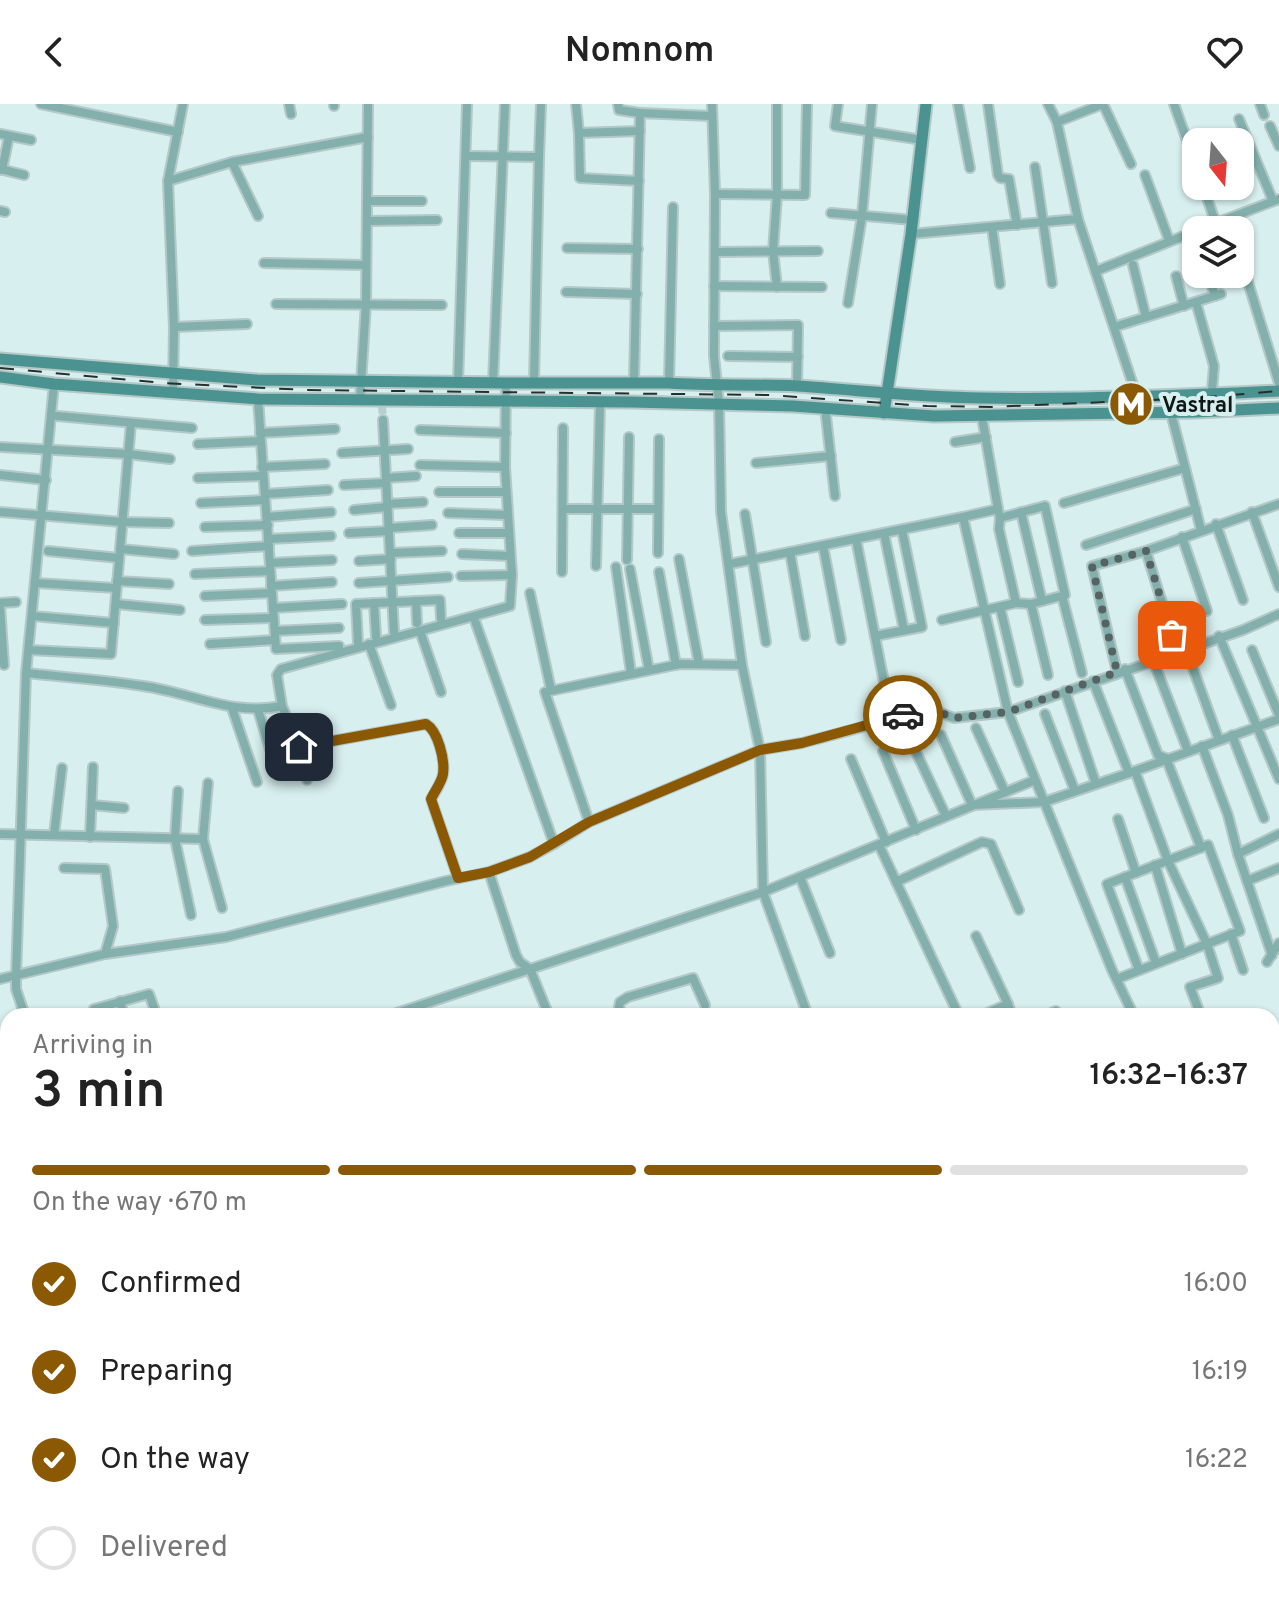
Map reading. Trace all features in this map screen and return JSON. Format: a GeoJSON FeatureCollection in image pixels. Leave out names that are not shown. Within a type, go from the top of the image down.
{"type":"FeatureCollection","features":[{"type":"Feature","properties":{"kind":"main road"},"geometry":{"type":"LineString","coordinates":[[884,413],[913,220],[926,104]]}},
{"type":"Feature","properties":{"kind":"main road"},"geometry":{"type":"LineString","coordinates":[[0,359],[174,374],[361,382],[634,382],[797,386],[979,398],[1137,397],[1279,391]]}},
{"type":"Feature","properties":{"kind":"main road"},"geometry":{"type":"LineString","coordinates":[[0,377],[258,399],[382,403],[719,404],[982,417],[1279,408]]}},
{"type":"Feature","properties":{"kind":"street"},"geometry":{"type":"LineString","coordinates":[[41,104],[178,132]]}},
{"type":"Feature","properties":{"kind":"street"},"geometry":{"type":"LineString","coordinates":[[173,392],[174,327],[168,181],[183,104]]}},
{"type":"Feature","properties":{"kind":"street"},"geometry":{"type":"LineString","coordinates":[[289,104],[291,114]]}},
{"type":"Feature","properties":{"kind":"street"},"geometry":{"type":"LineString","coordinates":[[360,400],[366,303],[368,104]]}},
{"type":"Feature","properties":{"kind":"street"},"geometry":{"type":"LineString","coordinates":[[458,383],[467,104]]}},
{"type":"Feature","properties":{"kind":"street"},"geometry":{"type":"LineString","coordinates":[[307,780],[299,747],[282,706],[277,675],[281,669],[419,627],[474,618],[510,606],[512,575],[505,467],[506,402],[500,383],[505,104]]}},
{"type":"Feature","properties":{"kind":"street"},"geometry":{"type":"LineString","coordinates":[[534,383],[541,104]]}},
{"type":"Feature","properties":{"kind":"street"},"geometry":{"type":"LineString","coordinates":[[576,104],[580,178],[639,181]]}},
{"type":"Feature","properties":{"kind":"street"},"geometry":{"type":"LineString","coordinates":[[618,104],[619,110],[640,113],[711,116]]}},
{"type":"Feature","properties":{"kind":"street"},"geometry":{"type":"LineString","coordinates":[[712,104],[714,326],[721,512],[742,665],[760,750],[763,892],[805,1008]]}},
{"type":"Feature","properties":{"kind":"street"},"geometry":{"type":"LineString","coordinates":[[777,104],[777,195],[773,251],[777,287]]}},
{"type":"Feature","properties":{"kind":"street"},"geometry":{"type":"LineString","coordinates":[[715,194],[805,195],[807,104]]}},
{"type":"Feature","properties":{"kind":"street"},"geometry":{"type":"LineString","coordinates":[[838,104],[835,126],[922,140]]}},
{"type":"Feature","properties":{"kind":"street"},"geometry":{"type":"LineString","coordinates":[[848,303],[862,216],[872,104]]}},
{"type":"Feature","properties":{"kind":"street"},"geometry":{"type":"LineString","coordinates":[[958,104],[970,168]]}},
{"type":"Feature","properties":{"kind":"street"},"geometry":{"type":"LineString","coordinates":[[988,104],[998,175],[1009,179],[1017,225]]}},
{"type":"Feature","properties":{"kind":"street"},"geometry":{"type":"LineString","coordinates":[[1048,104],[1057,122],[1078,219],[1137,397],[1136,414]]}},
{"type":"Feature","properties":{"kind":"street"},"geometry":{"type":"LineString","coordinates":[[1057,122],[1103,104],[1131,164]]}},
{"type":"Feature","properties":{"kind":"street"},"geometry":{"type":"LineString","coordinates":[[1174,104],[1183,128]]}},
{"type":"Feature","properties":{"kind":"street"},"geometry":{"type":"LineString","coordinates":[[1260,104],[1264,115]]}},
{"type":"Feature","properties":{"kind":"street"},"geometry":{"type":"LineString","coordinates":[[634,382],[640,113]]}},
{"type":"Feature","properties":{"kind":"street"},"geometry":{"type":"LineString","coordinates":[[1236,216],[1276,200],[1239,119]]}},
{"type":"Feature","properties":{"kind":"street"},"geometry":{"type":"LineString","coordinates":[[1270,126],[1279,146]]}},
{"type":"Feature","properties":{"kind":"street"},"geometry":{"type":"LineString","coordinates":[[579,133],[640,131]]}},
{"type":"Feature","properties":{"kind":"street"},"geometry":{"type":"LineString","coordinates":[[24,175],[1,170],[4,135],[31,140]]}},
{"type":"Feature","properties":{"kind":"street"},"geometry":{"type":"LineString","coordinates":[[168,181],[232,162],[368,137]]}},
{"type":"Feature","properties":{"kind":"street"},"geometry":{"type":"LineString","coordinates":[[466,156],[539,157]]}},
{"type":"Feature","properties":{"kind":"street"},"geometry":{"type":"LineString","coordinates":[[232,162],[258,216]]}},
{"type":"Feature","properties":{"kind":"street"},"geometry":{"type":"LineString","coordinates":[[1035,167],[1052,283]]}},
{"type":"Feature","properties":{"kind":"street"},"geometry":{"type":"LineString","coordinates":[[1145,175],[1169,240]]}},
{"type":"Feature","properties":{"kind":"street"},"geometry":{"type":"LineString","coordinates":[[368,201],[422,201]]}},
{"type":"Feature","properties":{"kind":"street"},"geometry":{"type":"LineString","coordinates":[[669,383],[673,207]]}},
{"type":"Feature","properties":{"kind":"street"},"geometry":{"type":"LineString","coordinates":[[831,213],[913,220]]}},
{"type":"Feature","properties":{"kind":"street"},"geometry":{"type":"LineString","coordinates":[[911,234],[1078,219]]}},
{"type":"Feature","properties":{"kind":"street"},"geometry":{"type":"LineString","coordinates":[[368,221],[437,220]]}},
{"type":"Feature","properties":{"kind":"street"},"geometry":{"type":"LineString","coordinates":[[992,227],[1000,284]]}},
{"type":"Feature","properties":{"kind":"street"},"geometry":{"type":"LineString","coordinates":[[1096,271],[1182,235]]}},
{"type":"Feature","properties":{"kind":"street"},"geometry":{"type":"LineString","coordinates":[[567,248],[638,249]]}},
{"type":"Feature","properties":{"kind":"street"},"geometry":{"type":"LineString","coordinates":[[715,252],[818,251]]}},
{"type":"Feature","properties":{"kind":"street"},"geometry":{"type":"LineString","coordinates":[[264,263],[366,265]]}},
{"type":"Feature","properties":{"kind":"street"},"geometry":{"type":"LineString","coordinates":[[1133,265],[1146,317]]}},
{"type":"Feature","properties":{"kind":"street"},"geometry":{"type":"LineString","coordinates":[[1176,276],[1184,306]]}},
{"type":"Feature","properties":{"kind":"street"},"geometry":{"type":"LineString","coordinates":[[714,286],[822,287]]}},
{"type":"Feature","properties":{"kind":"street"},"geometry":{"type":"LineString","coordinates":[[1114,327],[1218,295],[1215,288]]}},
{"type":"Feature","properties":{"kind":"street"},"geometry":{"type":"LineString","coordinates":[[1250,288],[1279,383]]}},
{"type":"Feature","properties":{"kind":"street"},"geometry":{"type":"LineString","coordinates":[[566,292],[637,294]]}},
{"type":"Feature","properties":{"kind":"street"},"geometry":{"type":"LineString","coordinates":[[1196,302],[1214,366],[1212,391]]}},
{"type":"Feature","properties":{"kind":"street"},"geometry":{"type":"LineString","coordinates":[[276,304],[442,305]]}},
{"type":"Feature","properties":{"kind":"street"},"geometry":{"type":"LineString","coordinates":[[174,327],[247,324]]}},
{"type":"Feature","properties":{"kind":"street"},"geometry":{"type":"LineString","coordinates":[[714,326],[798,325],[797,386]]}},
{"type":"Feature","properties":{"kind":"street"},"geometry":{"type":"LineString","coordinates":[[728,356],[798,357]]}},
{"type":"Feature","properties":{"kind":"street"},"geometry":{"type":"LineString","coordinates":[[22,1008],[16,989],[16,977],[26,673],[54,384]]}},
{"type":"Feature","properties":{"kind":"street"},"geometry":{"type":"LineString","coordinates":[[258,399],[276,649],[339,646]]}},
{"type":"Feature","properties":{"kind":"street"},"geometry":{"type":"LineString","coordinates":[[596,566],[600,403]]}},
{"type":"Feature","properties":{"kind":"street"},"geometry":{"type":"LineString","coordinates":[[825,407],[835,496]]}},
{"type":"Feature","properties":{"kind":"street"},"geometry":{"type":"LineString","coordinates":[[1171,413],[1201,530]]}},
{"type":"Feature","properties":{"kind":"street"},"geometry":{"type":"LineString","coordinates":[[57,416],[192,428]]}},
{"type":"Feature","properties":{"kind":"street"},"geometry":{"type":"LineString","coordinates":[[982,417],[999,529],[1016,603]]}},
{"type":"Feature","properties":{"kind":"street"},"geometry":{"type":"LineString","coordinates":[[383,420],[394,632]]}},
{"type":"Feature","properties":{"kind":"street"},"geometry":{"type":"LineString","coordinates":[[29,650],[111,654],[131,423]]}},
{"type":"Feature","properties":{"kind":"street"},"geometry":{"type":"LineString","coordinates":[[562,572],[563,428]]}},
{"type":"Feature","properties":{"kind":"street"},"geometry":{"type":"LineString","coordinates":[[198,444],[335,429]]}},
{"type":"Feature","properties":{"kind":"street"},"geometry":{"type":"LineString","coordinates":[[420,430],[506,433]]}},
{"type":"Feature","properties":{"kind":"street"},"geometry":{"type":"LineString","coordinates":[[629,437],[629,564],[649,670]]}},
{"type":"Feature","properties":{"kind":"street"},"geometry":{"type":"LineString","coordinates":[[955,442],[986,437]]}},
{"type":"Feature","properties":{"kind":"street"},"geometry":{"type":"LineString","coordinates":[[658,553],[659,439]]}},
{"type":"Feature","properties":{"kind":"street"},"geometry":{"type":"LineString","coordinates":[[0,447],[170,459]]}},
{"type":"Feature","properties":{"kind":"street"},"geometry":{"type":"LineString","coordinates":[[342,453],[408,449]]}},
{"type":"Feature","properties":{"kind":"street"},"geometry":{"type":"LineString","coordinates":[[756,463],[831,456]]}},
{"type":"Feature","properties":{"kind":"street"},"geometry":{"type":"LineString","coordinates":[[198,478],[325,464]]}},
{"type":"Feature","properties":{"kind":"street"},"geometry":{"type":"LineString","coordinates":[[420,465],[505,467]]}},
{"type":"Feature","properties":{"kind":"street"},"geometry":{"type":"LineString","coordinates":[[1064,503],[1185,468]]}},
{"type":"Feature","properties":{"kind":"street"},"geometry":{"type":"LineString","coordinates":[[0,475],[46,480]]}},
{"type":"Feature","properties":{"kind":"street"},"geometry":{"type":"LineString","coordinates":[[344,485],[416,476]]}},
{"type":"Feature","properties":{"kind":"street"},"geometry":{"type":"LineString","coordinates":[[201,503],[328,490]]}},
{"type":"Feature","properties":{"kind":"street"},"geometry":{"type":"LineString","coordinates":[[439,492],[506,492]]}},
{"type":"Feature","properties":{"kind":"street"},"geometry":{"type":"LineString","coordinates":[[354,510],[423,502]]}},
{"type":"Feature","properties":{"kind":"street"},"geometry":{"type":"LineString","coordinates":[[1201,848],[1166,758],[1158,755],[1121,671],[1092,566],[1146,551],[1279,504]]}},
{"type":"Feature","properties":{"kind":"street"},"geometry":{"type":"LineString","coordinates":[[730,564],[963,517],[1021,512],[1045,506],[1065,595],[942,620]]}},
{"type":"Feature","properties":{"kind":"street"},"geometry":{"type":"LineString","coordinates":[[563,509],[658,509]]}},
{"type":"Feature","properties":{"kind":"street"},"geometry":{"type":"LineString","coordinates":[[1086,545],[1196,509]]}},
{"type":"Feature","properties":{"kind":"street"},"geometry":{"type":"LineString","coordinates":[[0,512],[169,523]]}},
{"type":"Feature","properties":{"kind":"street"},"geometry":{"type":"LineString","coordinates":[[205,527],[331,512]]}},
{"type":"Feature","properties":{"kind":"street"},"geometry":{"type":"LineString","coordinates":[[1021,512],[1042,601]]}},
{"type":"Feature","properties":{"kind":"street"},"geometry":{"type":"LineString","coordinates":[[1252,512],[1279,587]]}},
{"type":"Feature","properties":{"kind":"street"},"geometry":{"type":"LineString","coordinates":[[448,513],[507,515]]}},
{"type":"Feature","properties":{"kind":"street"},"geometry":{"type":"LineString","coordinates":[[745,514],[766,642]]}},
{"type":"Feature","properties":{"kind":"street"},"geometry":{"type":"LineString","coordinates":[[963,517],[1008,712],[1130,1008]]}},
{"type":"Feature","properties":{"kind":"street"},"geometry":{"type":"LineString","coordinates":[[1216,524],[1243,600]]}},
{"type":"Feature","properties":{"kind":"street"},"geometry":{"type":"LineString","coordinates":[[349,533],[432,525]]}},
{"type":"Feature","properties":{"kind":"street"},"geometry":{"type":"LineString","coordinates":[[875,636],[922,627],[902,530]]}},
{"type":"Feature","properties":{"kind":"street"},"geometry":{"type":"LineString","coordinates":[[459,533],[508,533]]}},
{"type":"Feature","properties":{"kind":"street"},"geometry":{"type":"LineString","coordinates":[[884,533],[904,630]]}},
{"type":"Feature","properties":{"kind":"street"},"geometry":{"type":"LineString","coordinates":[[192,551],[331,536]]}},
{"type":"Feature","properties":{"kind":"street"},"geometry":{"type":"LineString","coordinates":[[1182,537],[1207,611]]}},
{"type":"Feature","properties":{"kind":"street"},"geometry":{"type":"LineString","coordinates":[[856,539],[891,718]]}},
{"type":"Feature","properties":{"kind":"street"},"geometry":{"type":"LineString","coordinates":[[823,546],[841,640]]}},
{"type":"Feature","properties":{"kind":"street"},"geometry":{"type":"LineString","coordinates":[[48,551],[174,554]]}},
{"type":"Feature","properties":{"kind":"street"},"geometry":{"type":"LineString","coordinates":[[359,561],[442,551]]}},
{"type":"Feature","properties":{"kind":"street"},"geometry":{"type":"LineString","coordinates":[[1146,551],[1172,635]]}},
{"type":"Feature","properties":{"kind":"street"},"geometry":{"type":"LineString","coordinates":[[790,552],[805,636]]}},
{"type":"Feature","properties":{"kind":"street"},"geometry":{"type":"LineString","coordinates":[[462,554],[509,556]]}},
{"type":"Feature","properties":{"kind":"street"},"geometry":{"type":"LineString","coordinates":[[679,559],[699,664]]}},
{"type":"Feature","properties":{"kind":"street"},"geometry":{"type":"LineString","coordinates":[[195,574],[332,560]]}},
{"type":"Feature","properties":{"kind":"street"},"geometry":{"type":"LineString","coordinates":[[616,567],[631,673]]}},
{"type":"Feature","properties":{"kind":"street"},"geometry":{"type":"LineString","coordinates":[[659,572],[676,665]]}},
{"type":"Feature","properties":{"kind":"street"},"geometry":{"type":"LineString","coordinates":[[461,576],[512,575]]}},
{"type":"Feature","properties":{"kind":"street"},"geometry":{"type":"LineString","coordinates":[[359,583],[448,577]]}},
{"type":"Feature","properties":{"kind":"street"},"geometry":{"type":"LineString","coordinates":[[205,596],[332,582]]}},
{"type":"Feature","properties":{"kind":"street"},"geometry":{"type":"LineString","coordinates":[[36,583],[169,584]]}},
{"type":"Feature","properties":{"kind":"street"},"geometry":{"type":"LineString","coordinates":[[530,593],[551,690]]}},
{"type":"Feature","properties":{"kind":"street"},"geometry":{"type":"LineString","coordinates":[[1062,596],[1082,673]]}},
{"type":"Feature","properties":{"kind":"street"},"geometry":{"type":"LineString","coordinates":[[358,643],[356,604],[440,600],[441,619]]}},
{"type":"Feature","properties":{"kind":"street"},"geometry":{"type":"LineString","coordinates":[[416,601],[419,627],[441,692]]}},
{"type":"Feature","properties":{"kind":"street"},"geometry":{"type":"LineString","coordinates":[[4,665],[0,605],[16,602]]}},
{"type":"Feature","properties":{"kind":"street"},"geometry":{"type":"LineString","coordinates":[[374,603],[373,641],[391,705]]}},
{"type":"Feature","properties":{"kind":"street"},"geometry":{"type":"LineString","coordinates":[[116,604],[180,610]]}},
{"type":"Feature","properties":{"kind":"street"},"geometry":{"type":"LineString","coordinates":[[205,620],[342,604]]}},
{"type":"Feature","properties":{"kind":"street"},"geometry":{"type":"LineString","coordinates":[[1031,604],[1048,675]]}},
{"type":"Feature","properties":{"kind":"street"},"geometry":{"type":"LineString","coordinates":[[1000,607],[1018,682]]}},
{"type":"Feature","properties":{"kind":"street"},"geometry":{"type":"LineString","coordinates":[[0,979],[105,954],[226,937],[489,872],[530,857],[589,822],[760,750],[802,743],[931,709],[954,718],[1008,712],[1243,630],[1279,614]]}},
{"type":"Feature","properties":{"kind":"street"},"geometry":{"type":"LineString","coordinates":[[32,616],[114,623]]}},
{"type":"Feature","properties":{"kind":"street"},"geometry":{"type":"LineString","coordinates":[[474,618],[554,844]]}},
{"type":"Feature","properties":{"kind":"street"},"geometry":{"type":"LineString","coordinates":[[210,644],[339,628]]}},
{"type":"Feature","properties":{"kind":"street"},"geometry":{"type":"LineString","coordinates":[[1219,636],[1279,779]]}},
{"type":"Feature","properties":{"kind":"street"},"geometry":{"type":"LineString","coordinates":[[1186,649],[1219,740]]}},
{"type":"Feature","properties":{"kind":"street"},"geometry":{"type":"LineString","coordinates":[[972,805],[1044,802],[1279,717],[1252,650]]}},
{"type":"Feature","properties":{"kind":"street"},"geometry":{"type":"LineString","coordinates":[[1153,660],[1188,751]]}},
{"type":"Feature","properties":{"kind":"street"},"geometry":{"type":"LineString","coordinates":[[589,822],[545,692],[676,665],[742,665]]}},
{"type":"Feature","properties":{"kind":"street"},"geometry":{"type":"LineString","coordinates":[[26,673],[146,686],[232,708],[258,710],[282,706]]}},
{"type":"Feature","properties":{"kind":"street"},"geometry":{"type":"LineString","coordinates":[[1093,681],[1168,861],[1207,944],[1218,978],[1190,987],[1198,1008]]}},
{"type":"Feature","properties":{"kind":"street"},"geometry":{"type":"LineString","coordinates":[[1065,691],[1096,784]]}},
{"type":"Feature","properties":{"kind":"street"},"geometry":{"type":"LineString","coordinates":[[232,708],[257,782]]}},
{"type":"Feature","properties":{"kind":"street"},"geometry":{"type":"LineString","coordinates":[[258,710],[278,775]]}},
{"type":"Feature","properties":{"kind":"street"},"geometry":{"type":"LineString","coordinates":[[1045,714],[1075,791]]}},
{"type":"Feature","properties":{"kind":"street"},"geometry":{"type":"LineString","coordinates":[[299,747],[426,724],[434,729],[439,741],[443,775],[431,799],[458,878]]}},
{"type":"Feature","properties":{"kind":"street"},"geometry":{"type":"LineString","coordinates":[[976,728],[1005,792]]}},
{"type":"Feature","properties":{"kind":"street"},"geometry":{"type":"LineString","coordinates":[[941,735],[972,805]]}},
{"type":"Feature","properties":{"kind":"street"},"geometry":{"type":"LineString","coordinates":[[1232,735],[1264,818]]}},
{"type":"Feature","properties":{"kind":"street"},"geometry":{"type":"LineString","coordinates":[[910,739],[946,816]]}},
{"type":"Feature","properties":{"kind":"street"},"geometry":{"type":"LineString","coordinates":[[1202,746],[1228,815],[1270,958],[1279,943]]}},
{"type":"Feature","properties":{"kind":"street"},"geometry":{"type":"LineString","coordinates":[[883,751],[916,830]]}},
{"type":"Feature","properties":{"kind":"street"},"geometry":{"type":"LineString","coordinates":[[851,759],[896,882],[955,1008]]}},
{"type":"Feature","properties":{"kind":"street"},"geometry":{"type":"LineString","coordinates":[[90,837],[93,767]]}},
{"type":"Feature","properties":{"kind":"street"},"geometry":{"type":"LineString","coordinates":[[54,835],[62,768]]}},
{"type":"Feature","properties":{"kind":"street"},"geometry":{"type":"LineString","coordinates":[[411,1008],[763,892],[1035,780]]}},
{"type":"Feature","properties":{"kind":"street"},"geometry":{"type":"LineString","coordinates":[[208,783],[203,839],[222,908]]}},
{"type":"Feature","properties":{"kind":"street"},"geometry":{"type":"LineString","coordinates":[[178,791],[175,839],[191,915]]}},
{"type":"Feature","properties":{"kind":"street"},"geometry":{"type":"LineString","coordinates":[[92,805],[124,808]]}},
{"type":"Feature","properties":{"kind":"street"},"geometry":{"type":"LineString","coordinates":[[1118,819],[1136,873]]}},
{"type":"Feature","properties":{"kind":"street"},"geometry":{"type":"LineString","coordinates":[[0,834],[203,839]]}},
{"type":"Feature","properties":{"kind":"street"},"geometry":{"type":"LineString","coordinates":[[1238,854],[1279,834]]}},
{"type":"Feature","properties":{"kind":"street"},"geometry":{"type":"LineString","coordinates":[[896,882],[987,842],[991,844],[1019,910]]}},
{"type":"Feature","properties":{"kind":"street"},"geometry":{"type":"LineString","coordinates":[[1117,979],[1240,931],[1208,845],[1107,884],[1139,970]]}},
{"type":"Feature","properties":{"kind":"street"},"geometry":{"type":"LineString","coordinates":[[1155,865],[1182,954]]}},
{"type":"Feature","properties":{"kind":"street"},"geometry":{"type":"LineString","coordinates":[[64,868],[105,869],[113,926],[105,954]]}},
{"type":"Feature","properties":{"kind":"street"},"geometry":{"type":"LineString","coordinates":[[1247,881],[1279,868]]}},
{"type":"Feature","properties":{"kind":"street"},"geometry":{"type":"LineString","coordinates":[[489,872],[516,955],[530,969],[546,1008]]}},
{"type":"Feature","properties":{"kind":"street"},"geometry":{"type":"LineString","coordinates":[[800,877],[830,953]]}},
{"type":"Feature","properties":{"kind":"street"},"geometry":{"type":"LineString","coordinates":[[1125,877],[1156,963]]}},
{"type":"Feature","properties":{"kind":"street"},"geometry":{"type":"LineString","coordinates":[[1231,934],[1243,970]]}},
{"type":"Feature","properties":{"kind":"street"},"geometry":{"type":"LineString","coordinates":[[976,936],[1009,1008]]}},
{"type":"Feature","properties":{"kind":"street"},"geometry":{"type":"LineString","coordinates":[[619,1008],[620,1002],[628,997],[693,978],[705,1005]]}},
{"type":"Feature","properties":{"kind":"street"},"geometry":{"type":"LineString","coordinates":[[97,1008],[149,994],[154,1008]]}},
{"type":"Feature","properties":{"kind":"street"},"geometry":{"type":"LineString","coordinates":[[120,1001],[122,1008]]}},
{"type":"Feature","properties":{"kind":"street"},"geometry":{"type":"LineString","coordinates":[[423,1004],[424,1008]]}},
{"type":"Feature","properties":{"kind":"street"},"geometry":{"type":"LineString","coordinates":[[999,1008],[1008,1004]]}},
{"type":"Feature","properties":{"kind":"tunnel"},"geometry":{"type":"LineString","coordinates":[[382,406],[383,420]]}},
{"type":"Feature","properties":{"kind":"railway"},"geometry":{"type":"LineString","coordinates":[[0,368],[163,383],[306,390],[768,395],[927,406],[991,407],[1279,391]]}},
{"type":"Feature","properties":{"kind":"way so far"},"geometry":{"type":"LineString","coordinates":[[903,715],[931,709],[954,718],[1008,712],[1117,672],[1092,566],[1146,551],[1172,635]]}},
{"type":"Feature","properties":{"kind":"place","name":"Vastral"},"geometry":{"type":"Point","coordinates":[1131,404]}},
{"type":"Feature","properties":{"kind":"route"},"geometry":{"type":"LineString","coordinates":[[299,747],[426,724],[434,729],[439,741],[443,775],[431,799],[433,812],[458,878],[489,872],[530,857],[589,822],[760,750],[802,743],[903,715]]}}]}
